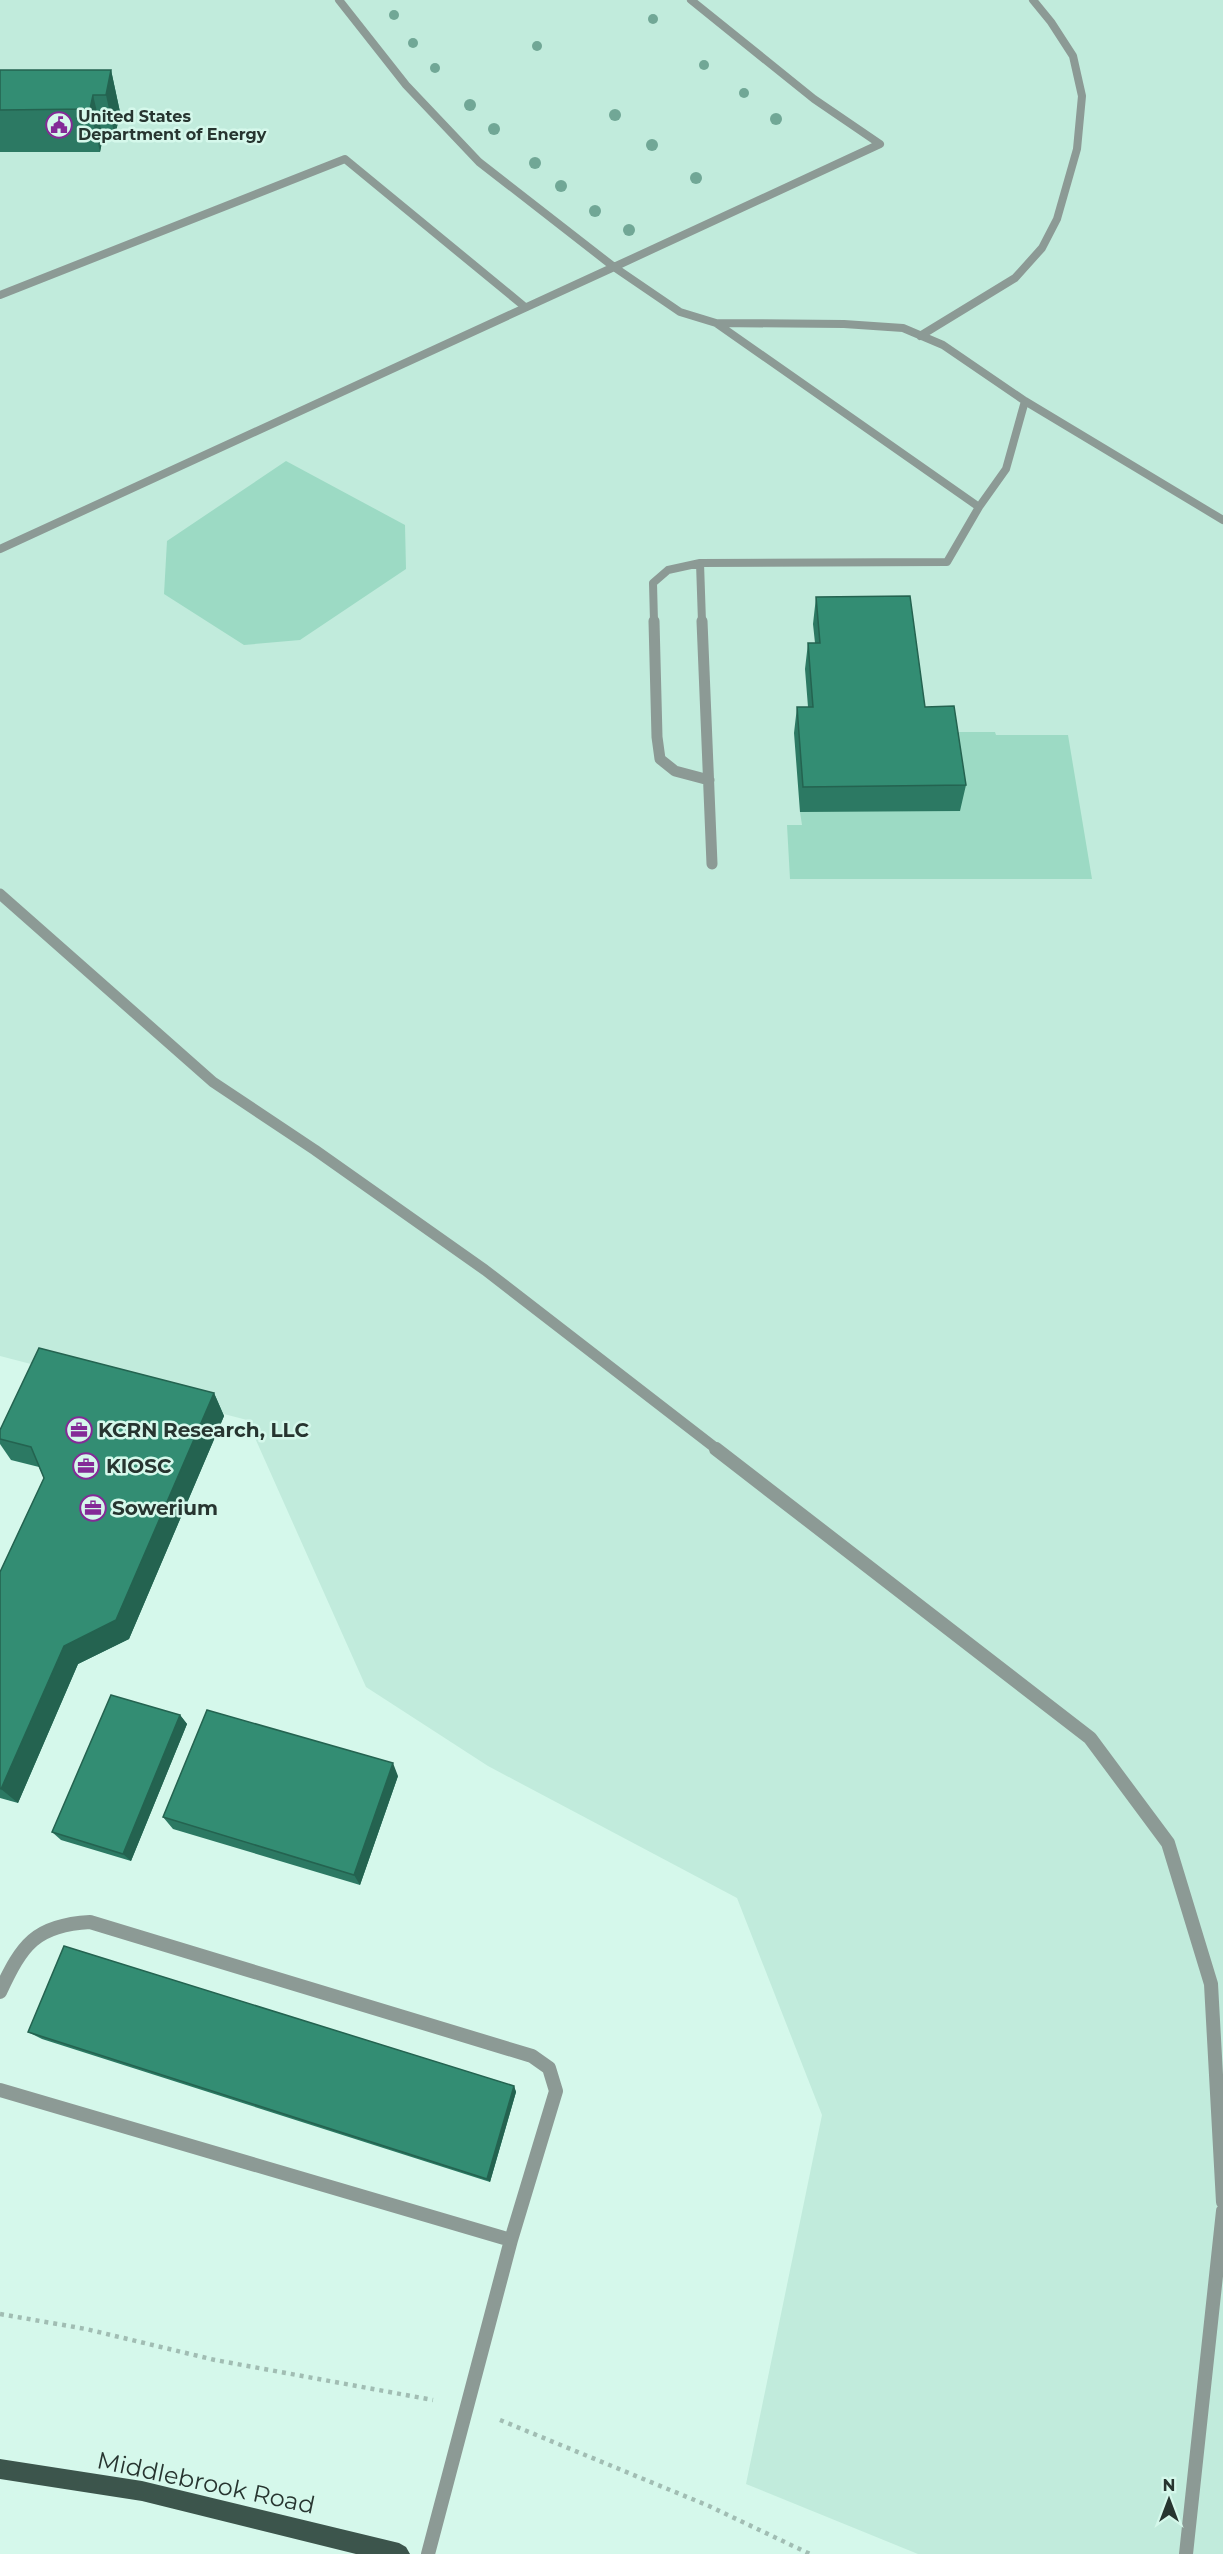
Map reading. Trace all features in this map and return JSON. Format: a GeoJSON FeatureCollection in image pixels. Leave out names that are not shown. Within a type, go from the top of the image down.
{"type":"FeatureCollection","features":[{"type":"Feature","properties":{"kind":"main road","name":"Middlebrook Road"},"geometry":{"type":"LineString","coordinates":[[0,2469],[142,2491],[399,2554]]}},
{"type":"Feature","properties":{"kind":"lane"},"geometry":{"type":"LineString","coordinates":[[339,0],[406,85],[479,162],[614,267],[680,312],[716,323],[844,324],[903,328],[943,345],[1025,401],[1223,520]]}},
{"type":"Feature","properties":{"kind":"lane"},"geometry":{"type":"LineString","coordinates":[[0,549],[880,144],[805,92],[691,0]]}},
{"type":"Feature","properties":{"kind":"lane"},"geometry":{"type":"LineString","coordinates":[[920,336],[1015,278],[1042,248],[1057,219],[1077,149],[1082,96],[1073,56],[1052,22],[1033,0]]}},
{"type":"Feature","properties":{"kind":"lane"},"geometry":{"type":"LineString","coordinates":[[0,295],[345,159],[525,307]]}},
{"type":"Feature","properties":{"kind":"lane"},"geometry":{"type":"LineString","coordinates":[[716,323],[979,507]]}},
{"type":"Feature","properties":{"kind":"lane"},"geometry":{"type":"LineString","coordinates":[[709,780],[675,771],[660,759],[657,737],[653,582],[662,572],[677,565],[700,563],[948,562],[979,507],[1006,469],[1017,438],[1025,401]]}},
{"type":"Feature","properties":{"kind":"lane"},"geometry":{"type":"LineString","coordinates":[[700,563],[712,864]]}},
{"type":"Feature","properties":{"kind":"lane"},"geometry":{"type":"LineString","coordinates":[[0,894],[213,1082],[315,1150],[485,1270],[1090,1738],[1168,1843],[1212,1984],[1223,2202]]}},
{"type":"Feature","properties":{"kind":"lane"},"geometry":{"type":"LineString","coordinates":[[0,1992],[16,1957],[37,1935],[64,1922],[90,1922],[532,2056],[549,2068],[556,2091],[512,2240],[428,2554]]}},
{"type":"Feature","properties":{"kind":"lane"},"geometry":{"type":"LineString","coordinates":[[0,2090],[512,2240]]}},
{"type":"Feature","properties":{"kind":"lane"},"geometry":{"type":"LineString","coordinates":[[1186,2554],[1223,2211]]}},
{"type":"Feature","properties":{"kind":"path"},"geometry":{"type":"LineString","coordinates":[[0,2314],[86,2329],[215,2360],[467,2406],[709,2506],[810,2554]]}},
{"type":"Feature","properties":{"kind":"shaded area"},"geometry":{"type":"Polygon","coordinates":[[[0,0],[1223,0],[1223,2554],[918,2554],[746,2484],[822,2115],[737,1898],[488,1766],[366,1687],[247,1420],[0,1356],[0,0]]]}},
{"type":"Feature","properties":{"kind":"shaded area"},"geometry":{"type":"Polygon","coordinates":[[[286,461],[405,525],[406,569],[300,640],[244,645],[164,594],[167,541],[286,461]]]}},
{"type":"Feature","properties":{"kind":"shaded area"},"geometry":{"type":"Polygon","coordinates":[[[949,732],[995,732],[996,735],[1068,735],[1092,879],[790,879],[787,825],[802,825],[800,812],[949,732]]]}},
{"type":"Feature","properties":{"kind":"building"},"geometry":{"type":"Polygon","coordinates":[[[0,70],[111,70],[106,95],[93,95],[90,109],[0,110],[0,70]]]}},
{"type":"Feature","properties":{"kind":"building"},"geometry":{"type":"Polygon","coordinates":[[[910,596],[925,707],[954,706],[966,785],[803,787],[797,707],[813,707],[808,643],[820,643],[816,597],[910,596]]]}},
{"type":"Feature","properties":{"kind":"building"},"geometry":{"type":"Polygon","coordinates":[[[39,1348],[214,1393],[116,1620],[64,1646],[1,1789],[0,1572],[44,1478],[31,1447],[0,1439],[0,1430],[39,1348]]]}},
{"type":"Feature","properties":{"kind":"building"},"geometry":{"type":"Polygon","coordinates":[[[111,1695],[180,1715],[123,1854],[52,1832],[111,1695]]]}},
{"type":"Feature","properties":{"kind":"building"},"geometry":{"type":"Polygon","coordinates":[[[207,1710],[393,1763],[354,1875],[163,1817],[207,1710]]]}},
{"type":"Feature","properties":{"kind":"building"},"geometry":{"type":"Polygon","coordinates":[[[64,1946],[514,2086],[487,2179],[28,2032],[64,1946]]]}},
{"type":"Feature","properties":{"kind":"place","name":"United States Department of Energy"},"geometry":{"type":"Point","coordinates":[59,125]}},
{"type":"Feature","properties":{"kind":"place","name":"KCRN Research, LLC"},"geometry":{"type":"Point","coordinates":[79,1430]}},
{"type":"Feature","properties":{"kind":"place","name":"KIOSC"},"geometry":{"type":"Point","coordinates":[86,1466]}},
{"type":"Feature","properties":{"kind":"place","name":"Sowerium"},"geometry":{"type":"Point","coordinates":[93,1508]}}]}
